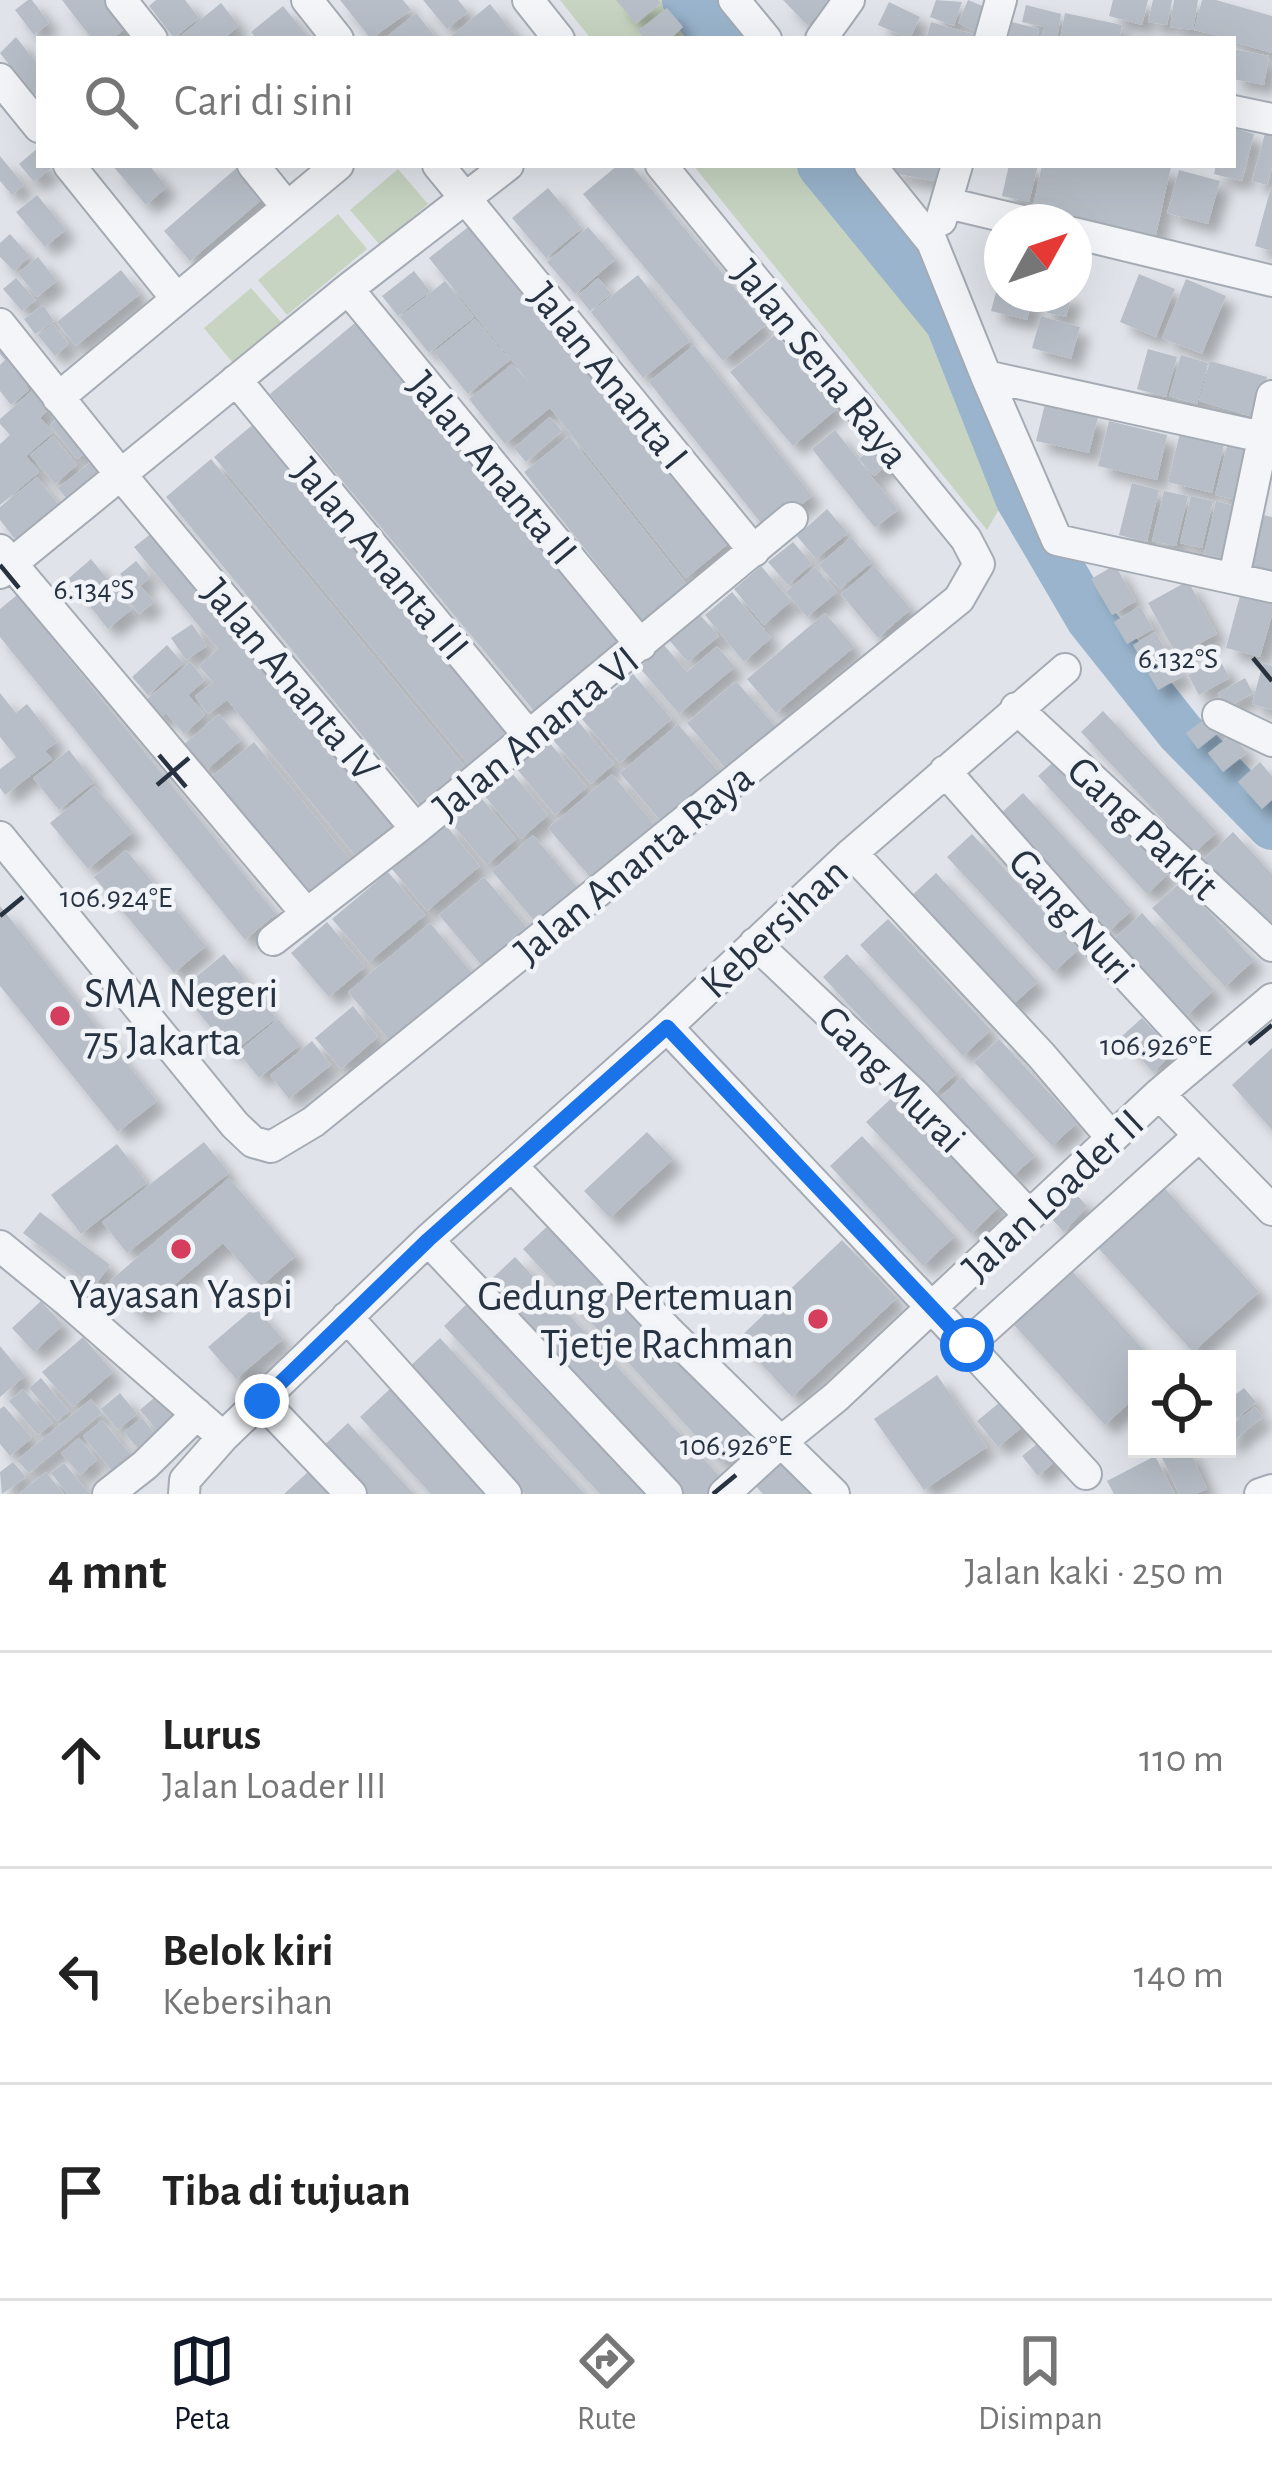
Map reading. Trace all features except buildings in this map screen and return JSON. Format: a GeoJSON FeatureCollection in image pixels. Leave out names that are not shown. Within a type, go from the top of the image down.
{"type":"FeatureCollection","features":[{"type":"Feature","properties":{"kind":"street"},"geometry":{"type":"LineString","coordinates":[[121,0],[150,36]]}},
{"type":"Feature","properties":{"kind":"street"},"geometry":{"type":"LineString","coordinates":[[307,0],[336,36]]}},
{"type":"Feature","properties":{"kind":"street"},"geometry":{"type":"LineString","coordinates":[[528,0],[557,36]]}},
{"type":"Feature","properties":{"kind":"street"},"geometry":{"type":"LineString","coordinates":[[734,0],[764,36]]}},
{"type":"Feature","properties":{"kind":"street"},"geometry":{"type":"LineString","coordinates":[[823,36],[849,0]]}},
{"type":"Feature","properties":{"kind":"street"},"geometry":{"type":"LineString","coordinates":[[991,36],[1001,0]]}},
{"type":"Feature","properties":{"kind":"street"},"geometry":{"type":"LineString","coordinates":[[0,79],[36,124]]}},
{"type":"Feature","properties":{"kind":"street"},"geometry":{"type":"LineString","coordinates":[[1236,112],[1272,119]]}},
{"type":"Feature","properties":{"kind":"street"},"geometry":{"type":"LineString","coordinates":[[71,168],[176,298]]}},
{"type":"Feature","properties":{"kind":"street"},"geometry":{"type":"LineString","coordinates":[[255,168],[286,206]]}},
{"type":"Feature","properties":{"kind":"street"},"geometry":{"type":"LineString","coordinates":[[58,398],[334,168]]}},
{"type":"Feature","properties":{"kind":"street","name":"Jalan Ananta I"},"geometry":{"type":"LineString","coordinates":[[440,168],[754,551]]}},
{"type":"Feature","properties":{"kind":"street"},"geometry":{"type":"LineString","coordinates":[[306,913],[4,562],[121,476],[504,168]]}},
{"type":"Feature","properties":{"kind":"street","name":"Jalan Sena Raya"},"geometry":{"type":"LineString","coordinates":[[663,168],[966,538],[979,564]]}},
{"type":"Feature","properties":{"kind":"street"},"geometry":{"type":"LineString","coordinates":[[872,168],[932,242],[1057,540],[1272,587]]}},
{"type":"Feature","properties":{"kind":"street"},"geometry":{"type":"LineString","coordinates":[[932,242],[956,168]]}},
{"type":"Feature","properties":{"kind":"street"},"geometry":{"type":"LineString","coordinates":[[947,203],[984,212]]}},
{"type":"Feature","properties":{"kind":"street"},"geometry":{"type":"LineString","coordinates":[[1092,237],[1272,281]]}},
{"type":"Feature","properties":{"kind":"street","name":"Jalan Ananta II"},"geometry":{"type":"LineString","coordinates":[[348,289],[641,645]]}},
{"type":"Feature","properties":{"kind":"street","name":"Jalan Ananta IV"},"geometry":{"type":"LineString","coordinates":[[0,324],[416,829]]}},
{"type":"Feature","properties":{"kind":"street"},"geometry":{"type":"LineString","coordinates":[[986,376],[1268,438]]}},
{"type":"Feature","properties":{"kind":"street","name":"Jalan Ananta III"},"geometry":{"type":"LineString","coordinates":[[236,380],[529,736]]}},
{"type":"Feature","properties":{"kind":"street"},"geometry":{"type":"LineString","coordinates":[[1234,577],[1268,438],[1272,396]]}},
{"type":"Feature","properties":{"kind":"street","name":"Jalan Ananta VI"},"geometry":{"type":"LineString","coordinates":[[273,940],[416,829],[792,518]]}},
{"type":"Feature","properties":{"kind":"street","name":"Jalan Ananta Raya"},"geometry":{"type":"LineString","coordinates":[[0,838],[235,1125],[253,1142],[272,1147],[313,1122],[959,599],[979,564]]}},
{"type":"Feature","properties":{"kind":"street","name":"Kebersihan"},"geometry":{"type":"LineString","coordinates":[[184,1494],[185,1480],[223,1437],[428,1240],[852,854],[1064,669]]}},
{"type":"Feature","properties":{"kind":"street","name":"Gang Parkit"},"geometry":{"type":"LineString","coordinates":[[1016,708],[1272,946]]}},
{"type":"Feature","properties":{"kind":"street"},"geometry":{"type":"LineString","coordinates":[[1218,715],[1272,741]]}},
{"type":"Feature","properties":{"kind":"street","name":"Gang Nuri"},"geometry":{"type":"LineString","coordinates":[[945,771],[1202,1057]]}},
{"type":"Feature","properties":{"kind":"street"},"geometry":{"type":"LineString","coordinates":[[852,854],[1012,1022],[1112,1138]]}},
{"type":"Feature","properties":{"kind":"street","name":"Gang Murai"},"geometry":{"type":"LineString","coordinates":[[755,943],[915,1095],[1028,1214]]}},
{"type":"Feature","properties":{"kind":"street","name":"Jalan Loader II"},"geometry":{"type":"LineString","coordinates":[[724,1494],[836,1397],[1159,1094],[1272,999]]}},
{"type":"Feature","properties":{"kind":"street"},"geometry":{"type":"LineString","coordinates":[[667,1027],[1086,1474]]}},
{"type":"Feature","properties":{"kind":"street"},"geometry":{"type":"LineString","coordinates":[[1159,1094],[1272,1210]]}},
{"type":"Feature","properties":{"kind":"street"},"geometry":{"type":"LineString","coordinates":[[967,1345],[1199,1136]]}},
{"type":"Feature","properties":{"kind":"street"},"geometry":{"type":"LineString","coordinates":[[512,1166],[669,1333],[834,1494]]}},
{"type":"Feature","properties":{"kind":"street"},"geometry":{"type":"LineString","coordinates":[[428,1240],[668,1494]]}},
{"type":"Feature","properties":{"kind":"street"},"geometry":{"type":"LineString","coordinates":[[0,1246],[223,1437]]}},
{"type":"Feature","properties":{"kind":"street"},"geometry":{"type":"LineString","coordinates":[[347,1317],[506,1494]]}},
{"type":"Feature","properties":{"kind":"street"},"geometry":{"type":"LineString","coordinates":[[262,1401],[351,1494]]}},
{"type":"Feature","properties":{"kind":"street"},"geometry":{"type":"LineString","coordinates":[[108,1494],[197,1414]]}},
{"type":"Feature","properties":{"kind":"street"},"geometry":{"type":"LineString","coordinates":[[1260,1494],[1272,1490]]}},
{"type":"Feature","properties":{"kind":"green space"},"geometry":{"type":"Polygon","coordinates":[[[560,0],[725,0],[754,36],[589,36],[560,0]]]}},
{"type":"Feature","properties":{"kind":"green space"},"geometry":{"type":"Polygon","coordinates":[[[695,168],[857,168],[932,262],[1015,482],[987,530],[695,168]]]}},
{"type":"Feature","properties":{"kind":"green space"},"geometry":{"type":"Polygon","coordinates":[[[398,169],[428,204],[380,245],[350,210],[398,169]]]}},
{"type":"Feature","properties":{"kind":"green space"},"geometry":{"type":"Polygon","coordinates":[[[338,214],[367,249],[287,315],[258,280],[338,214]]]}},
{"type":"Feature","properties":{"kind":"green space"},"geometry":{"type":"Polygon","coordinates":[[[251,288],[281,322],[233,363],[204,328],[251,288]]]}},
{"type":"Feature","properties":{"kind":"waterway"},"geometry":{"type":"LineString","coordinates":[[686,0],[716,36]]}},
{"type":"Feature","properties":{"kind":"waterway"},"geometry":{"type":"LineString","coordinates":[[823,168],[949,322],[1019,498],[1090,619],[1180,732],[1272,826]]}},
{"type":"Feature","properties":{"kind":"place","name":"SMA Negeri 75 Jakarta"},"geometry":{"type":"Point","coordinates":[60,1016]}},
{"type":"Feature","properties":{"kind":"place","name":"Yayasan Yaspi"},"geometry":{"type":"Point","coordinates":[181,1249]}},
{"type":"Feature","properties":{"kind":"place","name":"Gedung Pertemuan Tjetje Rachman"},"geometry":{"type":"Point","coordinates":[818,1319]}},
{"type":"Feature","properties":{"kind":"route"},"geometry":{"type":"LineString","coordinates":[[262,1401],[428,1240],[667,1027],[967,1345]]}}]}
